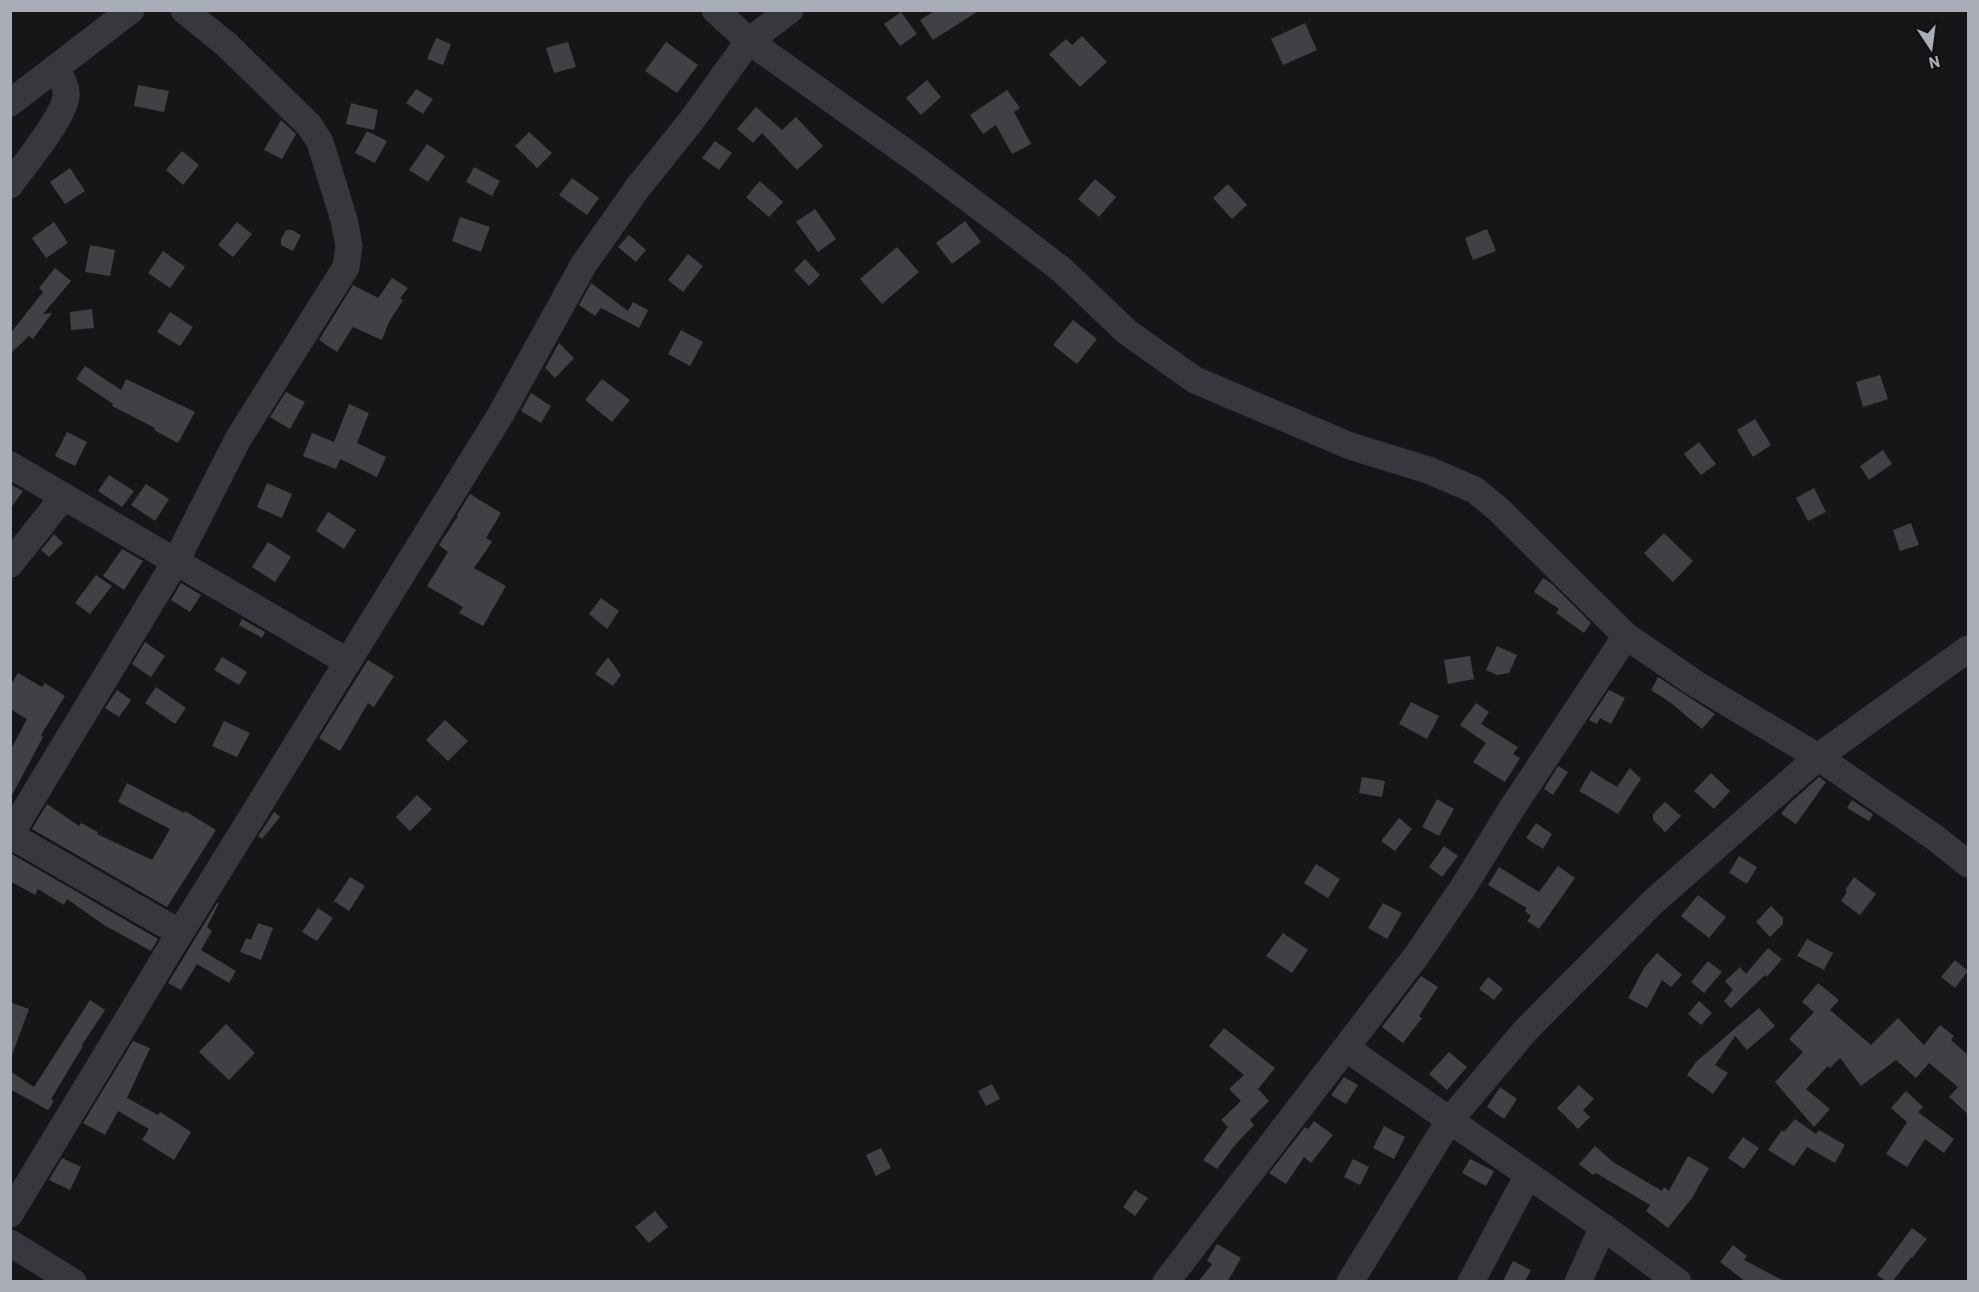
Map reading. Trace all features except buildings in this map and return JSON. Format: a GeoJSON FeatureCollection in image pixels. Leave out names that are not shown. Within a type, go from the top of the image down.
{"type":"FeatureCollection","features":[{"type":"Feature","properties":{"kind":"street"},"geometry":{"type":"LineString","coordinates":[[10,103],[56,70],[131,10]]}},
{"type":"Feature","properties":{"kind":"street"},"geometry":{"type":"LineString","coordinates":[[180,933],[10,835],[176,561],[238,439],[346,267],[349,245],[344,220],[320,142],[309,124],[227,45],[184,10]]}},
{"type":"Feature","properties":{"kind":"street"},"geometry":{"type":"LineString","coordinates":[[715,10],[749,41],[918,161],[1062,270],[1127,333],[1195,380],[1350,446],[1428,470],[1475,490],[1499,510],[1626,636],[1696,684],[1818,757],[1934,837],[1968,864]]}},
{"type":"Feature","properties":{"kind":"street"},"geometry":{"type":"LineString","coordinates":[[10,1214],[180,933],[501,414],[584,264],[639,186],[691,121],[749,41],[790,10]]}},
{"type":"Feature","properties":{"kind":"street"},"geometry":{"type":"LineString","coordinates":[[10,185],[60,114],[66,96],[64,81],[56,70]]}},
{"type":"Feature","properties":{"kind":"street"},"geometry":{"type":"LineString","coordinates":[[10,465],[348,662]]}},
{"type":"Feature","properties":{"kind":"street"},"geometry":{"type":"LineString","coordinates":[[10,564],[64,496]]}},
{"type":"Feature","properties":{"kind":"street"},"geometry":{"type":"LineString","coordinates":[[1166,1281],[1417,955],[1626,636]]}},
{"type":"Feature","properties":{"kind":"street"},"geometry":{"type":"LineString","coordinates":[[1350,1281],[1449,1120],[1525,1031],[1645,910],[1818,757],[1968,649]]}},
{"type":"Feature","properties":{"kind":"street"},"geometry":{"type":"LineString","coordinates":[[1346,1048],[1678,1281]]}},
{"type":"Feature","properties":{"kind":"street"},"geometry":{"type":"LineString","coordinates":[[1471,1281],[1528,1175]]}},
{"type":"Feature","properties":{"kind":"street"},"geometry":{"type":"LineString","coordinates":[[1578,1281],[1603,1227]]}},
{"type":"Feature","properties":{"kind":"street"},"geometry":{"type":"LineString","coordinates":[[10,1243],[67,1277]]}},
{"type":"Feature","properties":{"kind":"street"},"geometry":{"type":"LineString","coordinates":[[29,1281],[67,1277]]}}]}
